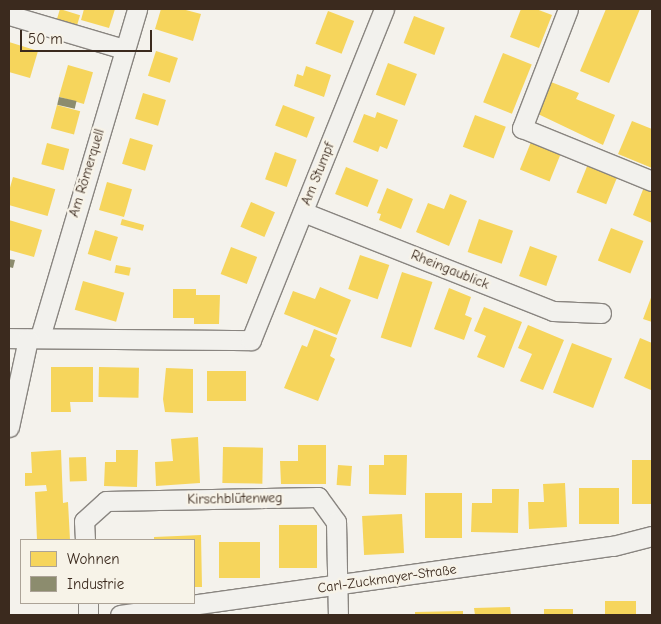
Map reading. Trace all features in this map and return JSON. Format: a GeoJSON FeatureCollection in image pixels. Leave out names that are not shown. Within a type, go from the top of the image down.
{"type":"FeatureCollection","features":[{"type":"Feature","properties":{"kind":"street","name":"Am Römerquell"},"geometry":{"type":"LineString","coordinates":[[9,427],[34,338],[137,9]]}},
{"type":"Feature","properties":{"kind":"street","name":"Am Stumpf"},"geometry":{"type":"LineString","coordinates":[[34,338],[251,340],[384,9]]}},
{"type":"Feature","properties":{"kind":"street"},"geometry":{"type":"LineString","coordinates":[[568,9],[522,128],[652,181]]}},
{"type":"Feature","properties":{"kind":"street"},"geometry":{"type":"LineString","coordinates":[[9,15],[124,49]]}},
{"type":"Feature","properties":{"kind":"street","name":"Rheingaublick"},"geometry":{"type":"LineString","coordinates":[[303,212],[553,311],[601,313]]}},
{"type":"Feature","properties":{"kind":"street"},"geometry":{"type":"LineString","coordinates":[[9,338],[34,338]]}},
{"type":"Feature","properties":{"kind":"street","name":"Kirschblütenweg"},"geometry":{"type":"LineString","coordinates":[[85,539],[84,521],[106,501],[318,498],[336,522],[337,586]]}},
{"type":"Feature","properties":{"kind":"street","name":"Carl-Zuckmayer-Straße"},"geometry":{"type":"LineString","coordinates":[[120,615],[612,546],[652,536]]}},
{"type":"Feature","properties":{"kind":"street"},"geometry":{"type":"LineString","coordinates":[[337,586],[338,615]]}},
{"type":"Feature","properties":{"kind":"building: Wohnen"},"geometry":{"type":"Polygon","coordinates":[[[60,9],[80,15],[77,27],[56,20],[60,9]]]}},
{"type":"Feature","properties":{"kind":"building: Wohnen"},"geometry":{"type":"Polygon","coordinates":[[[84,9],[115,9],[109,28],[81,20],[84,9]]]}},
{"type":"Feature","properties":{"kind":"building: Wohnen"},"geometry":{"type":"Polygon","coordinates":[[[161,9],[182,9],[201,14],[193,41],[155,29],[161,9]]]}},
{"type":"Feature","properties":{"kind":"building: Wohnen"},"geometry":{"type":"Polygon","coordinates":[[[521,9],[536,9],[552,15],[539,48],[510,37],[521,9]]]}},
{"type":"Feature","properties":{"kind":"building: Wohnen"},"geometry":{"type":"Polygon","coordinates":[[[606,9],[640,9],[609,83],[580,71],[606,9]]]}},
{"type":"Feature","properties":{"kind":"building: Wohnen"},"geometry":{"type":"Polygon","coordinates":[[[328,11],[354,21],[342,54],[315,44],[328,11]]]}},
{"type":"Feature","properties":{"kind":"building: Wohnen"},"geometry":{"type":"Polygon","coordinates":[[[414,16],[445,28],[434,55],[404,43],[414,16]]]}},
{"type":"Feature","properties":{"kind":"building: Wohnen"},"geometry":{"type":"Polygon","coordinates":[[[9,42],[38,51],[30,78],[9,72],[9,42]]]}},
{"type":"Feature","properties":{"kind":"building: Wohnen"},"geometry":{"type":"Polygon","coordinates":[[[156,51],[178,58],[170,83],[148,76],[156,51]]]}},
{"type":"Feature","properties":{"kind":"building: Wohnen"},"geometry":{"type":"Polygon","coordinates":[[[503,53],[532,65],[512,114],[483,102],[503,53]]]}},
{"type":"Feature","properties":{"kind":"building: Wohnen"},"geometry":{"type":"Polygon","coordinates":[[[388,63],[417,74],[405,106],[376,95],[388,63]]]}},
{"type":"Feature","properties":{"kind":"building: Wohnen"},"geometry":{"type":"Polygon","coordinates":[[[68,65],[93,72],[84,104],[59,97],[68,65]]]}},
{"type":"Feature","properties":{"kind":"building: Wohnen"},"geometry":{"type":"Polygon","coordinates":[[[306,66],[331,75],[324,97],[294,86],[297,74],[303,76],[306,66]]]}},
{"type":"Feature","properties":{"kind":"building: Wohnen"},"geometry":{"type":"Polygon","coordinates":[[[551,82],[579,93],[576,99],[615,115],[603,145],[538,114],[551,82]]]}},
{"type":"Feature","properties":{"kind":"building: Wohnen"},"geometry":{"type":"Polygon","coordinates":[[[143,93],[166,100],[158,126],[135,119],[143,93]]]}},
{"type":"Feature","properties":{"kind":"building: Wohnen"},"geometry":{"type":"Polygon","coordinates":[[[57,105],[80,111],[74,134],[51,128],[57,105]]]}},
{"type":"Feature","properties":{"kind":"building: Wohnen"},"geometry":{"type":"Polygon","coordinates":[[[283,105],[315,117],[307,138],[275,126],[283,105]]]}},
{"type":"Feature","properties":{"kind":"building: Wohnen"},"geometry":{"type":"Polygon","coordinates":[[[377,112],[398,120],[387,149],[380,146],[378,152],[353,142],[364,114],[375,118],[377,112]]]}},
{"type":"Feature","properties":{"kind":"building: Wohnen"},"geometry":{"type":"Polygon","coordinates":[[[475,115],[506,127],[494,159],[463,147],[475,115]]]}},
{"type":"Feature","properties":{"kind":"building: Wohnen"},"geometry":{"type":"Polygon","coordinates":[[[632,121],[652,129],[652,168],[618,154],[632,121]]]}},
{"type":"Feature","properties":{"kind":"building: Wohnen"},"geometry":{"type":"Polygon","coordinates":[[[533,137],[563,149],[550,181],[520,169],[533,137]]]}},
{"type":"Feature","properties":{"kind":"building: Wohnen"},"geometry":{"type":"Polygon","coordinates":[[[130,138],[153,145],[145,171],[122,164],[130,138]]]}},
{"type":"Feature","properties":{"kind":"building: Wohnen"},"geometry":{"type":"Polygon","coordinates":[[[47,143],[69,149],[64,170],[41,164],[47,143]]]}},
{"type":"Feature","properties":{"kind":"building: Wohnen"},"geometry":{"type":"Polygon","coordinates":[[[275,152],[297,160],[287,187],[265,179],[275,152]]]}},
{"type":"Feature","properties":{"kind":"building: Wohnen"},"geometry":{"type":"Polygon","coordinates":[[[590,159],[620,171],[606,204],[577,192],[590,159]]]}},
{"type":"Feature","properties":{"kind":"building: Wohnen"},"geometry":{"type":"Polygon","coordinates":[[[346,167],[378,180],[368,207],[335,194],[346,167]]]}},
{"type":"Feature","properties":{"kind":"building: Wohnen"},"geometry":{"type":"Polygon","coordinates":[[[13,177],[55,189],[48,216],[9,205],[9,191],[13,177]]]}},
{"type":"Feature","properties":{"kind":"building: Wohnen"},"geometry":{"type":"Polygon","coordinates":[[[107,182],[132,189],[124,217],[99,210],[107,182]]]}},
{"type":"Feature","properties":{"kind":"building: Wohnen"},"geometry":{"type":"Polygon","coordinates":[[[646,182],[652,184],[652,223],[633,215],[646,182]]]}},
{"type":"Feature","properties":{"kind":"building: Wohnen"},"geometry":{"type":"Polygon","coordinates":[[[387,188],[413,199],[401,229],[379,220],[381,214],[377,213],[387,188]]]}},
{"type":"Feature","properties":{"kind":"building: Wohnen"},"geometry":{"type":"Polygon","coordinates":[[[450,194],[467,201],[449,246],[416,232],[428,203],[444,209],[450,194]]]}},
{"type":"Feature","properties":{"kind":"building: Wohnen"},"geometry":{"type":"Polygon","coordinates":[[[251,202],[275,212],[264,237],[240,227],[251,202]]]}},
{"type":"Feature","properties":{"kind":"building: Wohnen"},"geometry":{"type":"Polygon","coordinates":[[[122,219],[144,225],[143,231],[120,225],[122,219]]]}},
{"type":"Feature","properties":{"kind":"building: Wohnen"},"geometry":{"type":"Polygon","coordinates":[[[479,219],[513,231],[502,264],[468,252],[479,219]]]}},
{"type":"Feature","properties":{"kind":"building: Wohnen"},"geometry":{"type":"Polygon","coordinates":[[[9,220],[42,230],[34,257],[9,250],[9,220]]]}},
{"type":"Feature","properties":{"kind":"building: Wohnen"},"geometry":{"type":"Polygon","coordinates":[[[611,228],[643,241],[630,274],[598,260],[611,228]]]}},
{"type":"Feature","properties":{"kind":"building: Wohnen"},"geometry":{"type":"Polygon","coordinates":[[[95,230],[118,237],[111,261],[88,254],[95,230]]]}},
{"type":"Feature","properties":{"kind":"building: Wohnen"},"geometry":{"type":"Polygon","coordinates":[[[530,246],[557,256],[546,286],[519,276],[530,246]]]}},
{"type":"Feature","properties":{"kind":"building: Wohnen"},"geometry":{"type":"Polygon","coordinates":[[[231,247],[257,257],[247,284],[221,274],[231,247]]]}},
{"type":"Feature","properties":{"kind":"building: Wohnen"},"geometry":{"type":"Polygon","coordinates":[[[360,255],[389,265],[378,299],[348,289],[360,255]]]}},
{"type":"Feature","properties":{"kind":"building: Wohnen"},"geometry":{"type":"Polygon","coordinates":[[[116,265],[131,268],[129,276],[114,273],[116,265]]]}},
{"type":"Feature","properties":{"kind":"building: Wohnen"},"geometry":{"type":"Polygon","coordinates":[[[402,272],[432,282],[411,348],[381,338],[402,272]]]}},
{"type":"Feature","properties":{"kind":"building: Wohnen"},"geometry":{"type":"Polygon","coordinates":[[[83,281],[124,293],[116,322],[75,310],[83,281]]]}},
{"type":"Feature","properties":{"kind":"building: Wohnen"},"geometry":{"type":"Polygon","coordinates":[[[320,287],[351,300],[337,335],[284,314],[293,291],[315,299],[320,287]]]}},
{"type":"Feature","properties":{"kind":"building: Wohnen"},"geometry":{"type":"Polygon","coordinates":[[[449,288],[471,297],[465,315],[472,318],[464,340],[434,329],[449,288]]]}},
{"type":"Feature","properties":{"kind":"building: Wohnen"},"geometry":{"type":"Polygon","coordinates":[[[173,289],[196,289],[196,295],[220,295],[219,324],[194,324],[194,318],[173,318],[173,289]]]}},
{"type":"Feature","properties":{"kind":"building: Wohnen"},"geometry":{"type":"Polygon","coordinates":[[[652,295],[652,322],[643,319],[652,295]]]}},
{"type":"Feature","properties":{"kind":"building: Wohnen"},"geometry":{"type":"Polygon","coordinates":[[[484,307],[522,322],[504,368],[477,357],[486,336],[474,331],[484,307]]]}},
{"type":"Feature","properties":{"kind":"building: Wohnen"},"geometry":{"type":"Polygon","coordinates":[[[528,325],[564,340],[543,390],[520,381],[532,354],[518,348],[528,325]]]}},
{"type":"Feature","properties":{"kind":"building: Wohnen"},"geometry":{"type":"Polygon","coordinates":[[[314,329],[337,338],[330,356],[335,359],[318,401],[284,388],[302,345],[307,347],[314,329]]]}},
{"type":"Feature","properties":{"kind":"building: Wohnen"},"geometry":{"type":"Polygon","coordinates":[[[640,338],[652,343],[651,390],[624,378],[640,338]]]}},
{"type":"Feature","properties":{"kind":"building: Wohnen"},"geometry":{"type":"Polygon","coordinates":[[[572,343],[612,358],[593,408],[553,392],[572,343]]]}},
{"type":"Feature","properties":{"kind":"building: Wohnen"},"geometry":{"type":"Polygon","coordinates":[[[51,367],[93,367],[93,402],[70,402],[71,412],[51,412],[51,367]]]}},
{"type":"Feature","properties":{"kind":"building: Wohnen"},"geometry":{"type":"Polygon","coordinates":[[[99,367],[139,368],[138,398],[98,397],[99,367]]]}},
{"type":"Feature","properties":{"kind":"building: Wohnen"},"geometry":{"type":"Polygon","coordinates":[[[166,368],[193,369],[193,413],[165,412],[163,399],[166,368]]]}},
{"type":"Feature","properties":{"kind":"building: Wohnen"},"geometry":{"type":"Polygon","coordinates":[[[207,371],[246,371],[246,401],[207,401],[207,371]]]}},
{"type":"Feature","properties":{"kind":"building: Wohnen"},"geometry":{"type":"Polygon","coordinates":[[[198,437],[200,483],[156,486],[155,462],[173,461],[171,439],[198,437]]]}},
{"type":"Feature","properties":{"kind":"building: Wohnen"},"geometry":{"type":"Polygon","coordinates":[[[298,445],[326,445],[326,484],[281,484],[280,461],[298,461],[298,445]]]}},
{"type":"Feature","properties":{"kind":"building: Wohnen"},"geometry":{"type":"Polygon","coordinates":[[[223,447],[263,448],[262,484],[222,483],[223,447]]]}},
{"type":"Feature","properties":{"kind":"building: Wohnen"},"geometry":{"type":"Polygon","coordinates":[[[61,450],[63,503],[68,502],[70,539],[37,539],[35,492],[47,491],[46,485],[25,486],[25,473],[32,473],[31,452],[61,450]]]}},
{"type":"Feature","properties":{"kind":"building: Wohnen"},"geometry":{"type":"Polygon","coordinates":[[[116,450],[138,450],[137,487],[104,486],[105,462],[116,462],[116,450]]]}},
{"type":"Feature","properties":{"kind":"building: Wohnen"},"geometry":{"type":"Polygon","coordinates":[[[384,455],[407,455],[406,495],[369,494],[369,465],[384,465],[384,455]]]}},
{"type":"Feature","properties":{"kind":"building: Wohnen"},"geometry":{"type":"Polygon","coordinates":[[[86,457],[87,481],[70,482],[69,458],[86,457]]]}},
{"type":"Feature","properties":{"kind":"building: Wohnen"},"geometry":{"type":"Polygon","coordinates":[[[632,460],[652,460],[652,504],[632,504],[632,460]]]}},
{"type":"Feature","properties":{"kind":"building: Wohnen"},"geometry":{"type":"Polygon","coordinates":[[[338,465],[352,466],[351,486],[337,485],[338,465]]]}},
{"type":"Feature","properties":{"kind":"building: Wohnen"},"geometry":{"type":"Polygon","coordinates":[[[565,483],[567,527],[529,529],[528,502],[544,502],[543,484],[565,483]]]}},
{"type":"Feature","properties":{"kind":"building: Wohnen"},"geometry":{"type":"Polygon","coordinates":[[[579,488],[619,488],[619,524],[579,524],[579,488]]]}},
{"type":"Feature","properties":{"kind":"building: Wohnen"},"geometry":{"type":"Polygon","coordinates":[[[492,489],[519,489],[518,533],[471,532],[472,503],[492,503],[492,489]]]}},
{"type":"Feature","properties":{"kind":"building: Wohnen"},"geometry":{"type":"Polygon","coordinates":[[[425,493],[462,493],[462,538],[425,538],[425,493]]]}},
{"type":"Feature","properties":{"kind":"building: Wohnen"},"geometry":{"type":"Polygon","coordinates":[[[402,514],[404,553],[364,555],[362,516],[402,514]]]}},
{"type":"Feature","properties":{"kind":"building: Wohnen"},"geometry":{"type":"Polygon","coordinates":[[[279,525],[317,525],[317,568],[279,568],[279,525]]]}},
{"type":"Feature","properties":{"kind":"building: Wohnen"},"geometry":{"type":"Polygon","coordinates":[[[201,535],[202,587],[195,587],[195,539],[154,539],[154,537],[201,535]]]}},
{"type":"Feature","properties":{"kind":"building: Wohnen"},"geometry":{"type":"Polygon","coordinates":[[[219,542],[260,542],[260,578],[219,578],[219,542]]]}},
{"type":"Feature","properties":{"kind":"building: Wohnen"},"geometry":{"type":"Polygon","coordinates":[[[605,601],[636,601],[636,615],[605,615],[605,601]]]}},
{"type":"Feature","properties":{"kind":"building: Wohnen"},"geometry":{"type":"Polygon","coordinates":[[[510,607],[511,615],[475,615],[474,608],[510,607]]]}},
{"type":"Feature","properties":{"kind":"building: Wohnen"},"geometry":{"type":"Polygon","coordinates":[[[544,609],[573,609],[573,615],[544,615],[544,609]]]}},
{"type":"Feature","properties":{"kind":"building: Wohnen"},"geometry":{"type":"Polygon","coordinates":[[[463,611],[463,615],[415,615],[415,612],[463,611]]]}},
{"type":"Feature","properties":{"kind":"building: Industrie"},"geometry":{"type":"Polygon","coordinates":[[[59,97],[77,101],[75,109],[57,105],[59,97]]]}},
{"type":"Feature","properties":{"kind":"building: Industrie"},"geometry":{"type":"Polygon","coordinates":[[[9,259],[15,260],[13,268],[9,267],[9,259]]]}}]}
